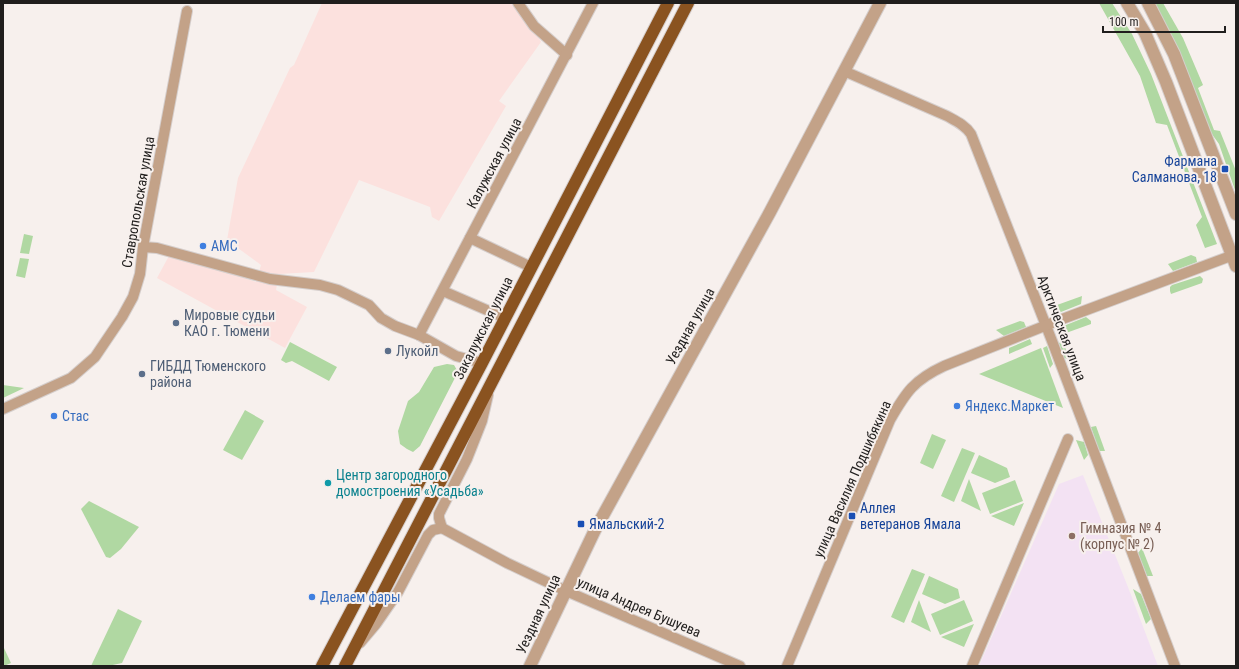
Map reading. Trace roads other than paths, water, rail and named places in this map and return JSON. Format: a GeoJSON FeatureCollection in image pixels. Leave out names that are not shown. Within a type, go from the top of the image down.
{"type":"FeatureCollection","features":[{"type":"Feature","properties":{"kind":"highway","name":"Закалужская улица"},"geometry":{"type":"LineString","coordinates":[[322,666],[482,363],[668,3]]}},
{"type":"Feature","properties":{"kind":"highway"},"geometry":{"type":"LineString","coordinates":[[345,666],[491,381],[547,278],[688,3]]}},
{"type":"Feature","properties":{"kind":"street"},"geometry":{"type":"LineString","coordinates":[[518,3],[534,26],[567,55]]}},
{"type":"Feature","properties":{"kind":"street","name":"Калужская улица"},"geometry":{"type":"LineString","coordinates":[[419,335],[593,3]]}},
{"type":"Feature","properties":{"kind":"street","name":"Уездная улица"},"geometry":{"type":"LineString","coordinates":[[530,666],[595,530],[770,212],[880,3]]}},
{"type":"Feature","properties":{"kind":"street"},"geometry":{"type":"LineString","coordinates":[[1127,3],[1145,33],[1166,82],[1235,259]]}},
{"type":"Feature","properties":{"kind":"street"},"geometry":{"type":"LineString","coordinates":[[1148,3],[1174,54],[1236,214]]}},
{"type":"Feature","properties":{"kind":"street","name":"Ставропольская улица"},"geometry":{"type":"LineString","coordinates":[[3,409],[71,378],[95,357],[133,297],[140,274],[143,247],[187,11]]}},
{"type":"Feature","properties":{"kind":"street","name":"Арктическая улица"},"geometry":{"type":"LineString","coordinates":[[844,71],[947,116],[967,128],[971,134],[1046,326],[1175,666]]}},
{"type":"Feature","properties":{"kind":"street"},"geometry":{"type":"LineString","coordinates":[[470,238],[531,267]]}},
{"type":"Feature","properties":{"kind":"street"},"geometry":{"type":"LineString","coordinates":[[143,247],[157,248],[270,279],[320,285],[338,290],[369,305],[381,318],[394,326],[419,335],[456,356],[482,363]]}},
{"type":"Feature","properties":{"kind":"street","name":"улица Василия Подшибякина"},"geometry":{"type":"LineString","coordinates":[[787,666],[890,420],[902,399],[915,384],[927,374],[944,366],[1046,326],[1235,259]]}},
{"type":"Feature","properties":{"kind":"street"},"geometry":{"type":"LineString","coordinates":[[443,291],[505,318]]}},
{"type":"Feature","properties":{"kind":"street"},"geometry":{"type":"LineString","coordinates":[[355,648],[376,624],[398,592],[428,535],[433,530],[442,528],[439,523],[439,514],[467,459],[482,421],[491,381]]}},
{"type":"Feature","properties":{"kind":"street"},"geometry":{"type":"LineString","coordinates":[[972,666],[1068,439]]}},
{"type":"Feature","properties":{"kind":"street","name":"улица Андрея Бушуева"},"geometry":{"type":"LineString","coordinates":[[442,528],[507,563],[566,591],[740,666]]}},
{"type":"Feature","properties":{"kind":"place","name":"Фармана Салманова, 18"},"geometry":{"type":"Point","coordinates":[1225,169]}},
{"type":"Feature","properties":{"kind":"place","name":"АМС"},"geometry":{"type":"Point","coordinates":[203,246]}},
{"type":"Feature","properties":{"kind":"place","name":"Мировые судьи КАО г. Тюмени"},"geometry":{"type":"Point","coordinates":[176,323]}},
{"type":"Feature","properties":{"kind":"place","name":"Лукойл"},"geometry":{"type":"Point","coordinates":[388,351]}},
{"type":"Feature","properties":{"kind":"place","name":"ГИБДД Тюменского района"},"geometry":{"type":"Point","coordinates":[142,374]}},
{"type":"Feature","properties":{"kind":"place","name":"Яндекс.Маркет"},"geometry":{"type":"Point","coordinates":[957,406]}},
{"type":"Feature","properties":{"kind":"place","name":"Стас"},"geometry":{"type":"Point","coordinates":[54,416]}},
{"type":"Feature","properties":{"kind":"place","name":"Центр загородного домостроения «Усадьба»"},"geometry":{"type":"Point","coordinates":[328,483]}},
{"type":"Feature","properties":{"kind":"place","name":"Аллея ветеранов Ямала"},"geometry":{"type":"Point","coordinates":[852,516]}},
{"type":"Feature","properties":{"kind":"place","name":"Ямальский-2"},"geometry":{"type":"Point","coordinates":[581,524]}},
{"type":"Feature","properties":{"kind":"place","name":"Гимназия № 4 (корпус № 2)"},"geometry":{"type":"Point","coordinates":[1072,536]}},
{"type":"Feature","properties":{"kind":"place","name":"Делаем фары"},"geometry":{"type":"Point","coordinates":[312,597]}}]}
